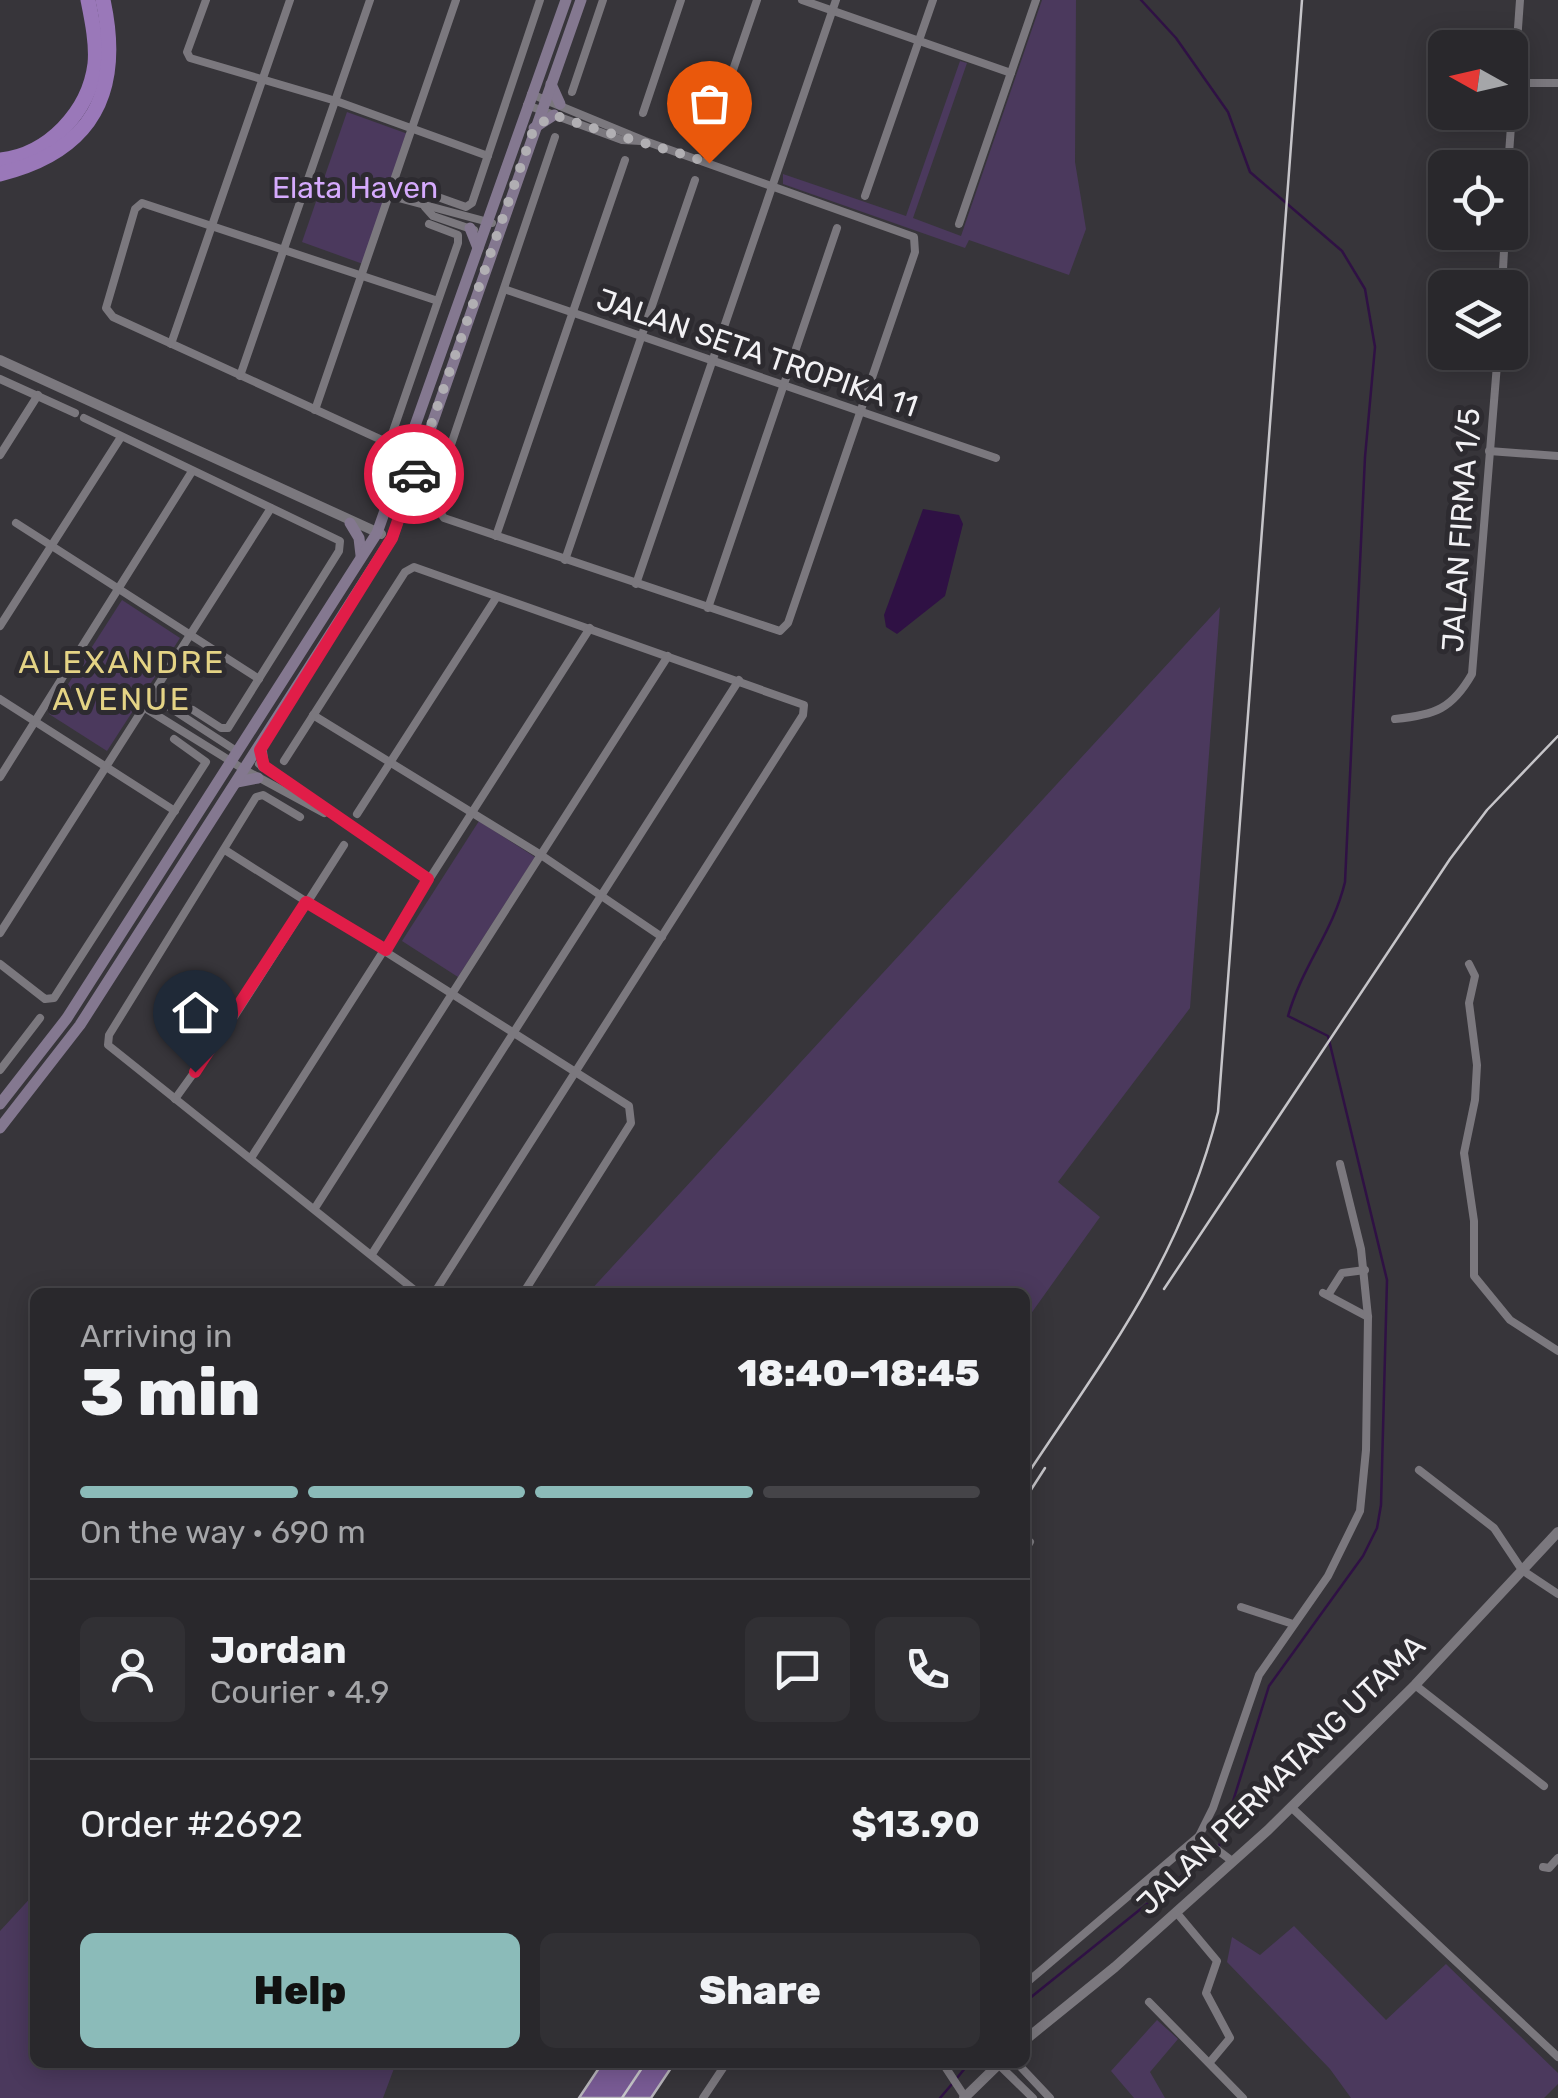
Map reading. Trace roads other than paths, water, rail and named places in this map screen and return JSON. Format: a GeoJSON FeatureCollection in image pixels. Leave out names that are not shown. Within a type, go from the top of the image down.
{"type":"FeatureCollection","features":[{"type":"Feature","properties":{"kind":"highway"},"geometry":{"type":"LineString","coordinates":[[0,160],[28,153],[49,140],[69,123],[89,90],[95,62],[88,0]]}},
{"type":"Feature","properties":{"kind":"highway"},"geometry":{"type":"LineString","coordinates":[[0,174],[34,166],[62,152],[83,131],[102,98],[110,66],[103,0]]}},
{"type":"Feature","properties":{"kind":"main road"},"geometry":{"type":"LineString","coordinates":[[0,1128],[80,1025],[237,782],[254,768],[262,742],[392,538],[484,223],[566,0]]}},
{"type":"Feature","properties":{"kind":"main road"},"geometry":{"type":"LineString","coordinates":[[0,1104],[66,1018],[377,533],[484,223],[534,128],[581,0]]}},
{"type":"Feature","properties":{"kind":"main road"},"geometry":{"type":"LineString","coordinates":[[534,128],[557,110],[551,80]]}},
{"type":"Feature","properties":{"kind":"main road"},"geometry":{"type":"LineString","coordinates":[[350,523],[362,546],[361,560]]}},
{"type":"Feature","properties":{"kind":"street"},"geometry":{"type":"LineString","coordinates":[[206,0],[188,48],[190,58],[336,101],[488,156]]}},
{"type":"Feature","properties":{"kind":"street"},"geometry":{"type":"LineString","coordinates":[[171,344],[290,0]]}},
{"type":"Feature","properties":{"kind":"street"},"geometry":{"type":"LineString","coordinates":[[240,376],[370,0]]}},
{"type":"Feature","properties":{"kind":"street"},"geometry":{"type":"LineString","coordinates":[[315,410],[456,0]]}},
{"type":"Feature","properties":{"kind":"street"},"geometry":{"type":"LineString","coordinates":[[484,223],[488,156],[540,0]]}},
{"type":"Feature","properties":{"kind":"street"},"geometry":{"type":"LineString","coordinates":[[572,92],[603,0]]}},
{"type":"Feature","properties":{"kind":"street"},"geometry":{"type":"LineString","coordinates":[[643,112],[681,0]]}},
{"type":"Feature","properties":{"kind":"street"},"geometry":{"type":"LineString","coordinates":[[709,140],[757,0]]}},
{"type":"Feature","properties":{"kind":"street"},"geometry":{"type":"LineString","coordinates":[[802,0],[1010,73]]}},
{"type":"Feature","properties":{"kind":"street"},"geometry":{"type":"LineString","coordinates":[[636,584],[836,0]]}},
{"type":"Feature","properties":{"kind":"street"},"geometry":{"type":"LineString","coordinates":[[865,196],[933,0]]}},
{"type":"Feature","properties":{"kind":"street"},"geometry":{"type":"LineString","coordinates":[[959,224],[1036,0]]}},
{"type":"Feature","properties":{"kind":"street"},"geometry":{"type":"LineString","coordinates":[[1519,30],[1520,0]]}},
{"type":"Feature","properties":{"kind":"street"},"geometry":{"type":"LineString","coordinates":[[1528,84],[1558,83]]}},
{"type":"Feature","properties":{"kind":"street"},"geometry":{"type":"LineString","coordinates":[[529,99],[622,140],[646,141]]}},
{"type":"Feature","properties":{"kind":"street"},"geometry":{"type":"LineString","coordinates":[[555,138],[432,500],[444,518],[774,632],[784,628],[917,244],[908,233],[646,141],[589,116],[557,110]]}},
{"type":"Feature","properties":{"kind":"street"},"geometry":{"type":"LineString","coordinates":[[585,126],[589,116]]}},
{"type":"Feature","properties":{"kind":"street"},"geometry":{"type":"LineString","coordinates":[[496,536],[625,160]]}},
{"type":"Feature","properties":{"kind":"street"},"geometry":{"type":"LineString","coordinates":[[566,560],[695,180]]}},
{"type":"Feature","properties":{"kind":"street"},"geometry":{"type":"LineString","coordinates":[[391,196],[425,207],[453,210],[484,223]]}},
{"type":"Feature","properties":{"kind":"street"},"geometry":{"type":"LineString","coordinates":[[435,196],[484,223]]}},
{"type":"Feature","properties":{"kind":"street"},"geometry":{"type":"LineString","coordinates":[[429,224],[459,239],[438,301],[392,434],[384,441],[113,317],[106,300],[134,209],[149,204],[438,301]]}},
{"type":"Feature","properties":{"kind":"street"},"geometry":{"type":"LineString","coordinates":[[425,207],[433,216],[449,222],[484,223]]}},
{"type":"Feature","properties":{"kind":"street"},"geometry":{"type":"LineString","coordinates":[[449,222],[453,210]]}},
{"type":"Feature","properties":{"kind":"street"},"geometry":{"type":"LineString","coordinates":[[708,608],[837,228]]}},
{"type":"Feature","properties":{"kind":"street","name":"JALAN SETA TROPIKA 11"},"geometry":{"type":"LineString","coordinates":[[504,289],[996,458]]}},
{"type":"Feature","properties":{"kind":"street"},"geometry":{"type":"LineString","coordinates":[[0,360],[350,523],[392,538]]}},
{"type":"Feature","properties":{"kind":"street","name":"JALAN FIRMA 1/5"},"geometry":{"type":"LineString","coordinates":[[1395,719],[1436,715],[1450,705],[1472,674],[1496,370]]}},
{"type":"Feature","properties":{"kind":"street"},"geometry":{"type":"LineString","coordinates":[[0,380],[336,537],[340,550],[226,729],[194,710]]}},
{"type":"Feature","properties":{"kind":"street"},"geometry":{"type":"LineString","coordinates":[[0,455],[38,396]]}},
{"type":"Feature","properties":{"kind":"street"},"geometry":{"type":"LineString","coordinates":[[0,626],[121,436]]}},
{"type":"Feature","properties":{"kind":"street"},"geometry":{"type":"LineString","coordinates":[[1489,451],[1558,456]]}},
{"type":"Feature","properties":{"kind":"street"},"geometry":{"type":"LineString","coordinates":[[0,777],[192,473]]}},
{"type":"Feature","properties":{"kind":"street"},"geometry":{"type":"LineString","coordinates":[[0,933],[271,508]]}},
{"type":"Feature","properties":{"kind":"street"},"geometry":{"type":"LineString","coordinates":[[16,524],[259,678]]}},
{"type":"Feature","properties":{"kind":"street"},"geometry":{"type":"LineString","coordinates":[[284,761],[405,572],[421,568],[804,705],[803,714],[438,1288]]}},
{"type":"Feature","properties":{"kind":"street"},"geometry":{"type":"LineString","coordinates":[[357,814],[496,598]]}},
{"type":"Feature","properties":{"kind":"street"},"geometry":{"type":"LineString","coordinates":[[250,1158],[590,628]]}},
{"type":"Feature","properties":{"kind":"street"},"geometry":{"type":"LineString","coordinates":[[315,1208],[668,656]]}},
{"type":"Feature","properties":{"kind":"street"},"geometry":{"type":"LineString","coordinates":[[372,1254],[740,680]]}},
{"type":"Feature","properties":{"kind":"street"},"geometry":{"type":"LineString","coordinates":[[152,696],[203,730],[234,757]]}},
{"type":"Feature","properties":{"kind":"street"},"geometry":{"type":"LineString","coordinates":[[0,699],[175,812]]}},
{"type":"Feature","properties":{"kind":"street"},"geometry":{"type":"LineString","coordinates":[[145,708],[196,740],[278,775],[428,879]]}},
{"type":"Feature","properties":{"kind":"street"},"geometry":{"type":"LineString","coordinates":[[313,715],[541,854],[662,937]]}},
{"type":"Feature","properties":{"kind":"street"},"geometry":{"type":"LineString","coordinates":[[196,740],[203,730]]}},
{"type":"Feature","properties":{"kind":"street"},"geometry":{"type":"LineString","coordinates":[[0,964],[45,998],[54,998],[206,759],[174,739]]}},
{"type":"Feature","properties":{"kind":"street"},"geometry":{"type":"LineString","coordinates":[[254,768],[272,785],[337,818]]}},
{"type":"Feature","properties":{"kind":"street"},"geometry":{"type":"LineString","coordinates":[[272,785],[278,775]]}},
{"type":"Feature","properties":{"kind":"street"},"geometry":{"type":"LineString","coordinates":[[300,818],[258,795],[109,1036],[108,1044],[412,1288]]}},
{"type":"Feature","properties":{"kind":"street"},"geometry":{"type":"LineString","coordinates":[[175,1099],[234,1017],[344,845]]}},
{"type":"Feature","properties":{"kind":"street"},"geometry":{"type":"LineString","coordinates":[[225,850],[454,991],[629,1106],[633,1115],[526,1288]]}},
{"type":"Feature","properties":{"kind":"street"},"geometry":{"type":"LineString","coordinates":[[1469,964],[1475,976],[1469,1003],[1477,1073],[1464,1153],[1474,1221],[1474,1276],[1510,1320],[1558,1351]]}},
{"type":"Feature","properties":{"kind":"street"},"geometry":{"type":"LineString","coordinates":[[0,1070],[40,1018]]}},
{"type":"Feature","properties":{"kind":"street"},"geometry":{"type":"LineString","coordinates":[[1030,1980],[1201,1838],[1259,1675],[1328,1576],[1360,1511],[1366,1450],[1368,1317],[1364,1270],[1340,1164]]}},
{"type":"Feature","properties":{"kind":"street"},"geometry":{"type":"LineString","coordinates":[[1364,1270],[1342,1273],[1325,1294],[1368,1317]]}},
{"type":"Feature","properties":{"kind":"street"},"geometry":{"type":"LineString","coordinates":[[1419,1470],[1494,1528],[1522,1570],[1558,1594]]}},
{"type":"Feature","properties":{"kind":"street","name":"JALAN PERMATANG UTAMA"},"geometry":{"type":"LineString","coordinates":[[1030,2033],[1176,1912],[1228,1858],[1291,1807],[1416,1685],[1558,1532]]}},
{"type":"Feature","properties":{"kind":"street"},"geometry":{"type":"LineString","coordinates":[[1241,1607],[1293,1624]]}},
{"type":"Feature","properties":{"kind":"street"},"geometry":{"type":"LineString","coordinates":[[1416,1685],[1544,1786]]}},
{"type":"Feature","properties":{"kind":"street"},"geometry":{"type":"LineString","coordinates":[[1291,1807],[1558,2057]]}},
{"type":"Feature","properties":{"kind":"street"},"geometry":{"type":"LineString","coordinates":[[1201,1838],[1228,1858]]}},
{"type":"Feature","properties":{"kind":"street"},"geometry":{"type":"LineString","coordinates":[[1542,1867],[1549,1868],[1558,1858]]}},
{"type":"Feature","properties":{"kind":"street"},"geometry":{"type":"LineString","coordinates":[[1176,1912],[1218,1961],[1206,1993],[1230,2038],[1210,2062]]}},
{"type":"Feature","properties":{"kind":"street"},"geometry":{"type":"LineString","coordinates":[[1149,2002],[1242,2098]]}},
{"type":"Feature","properties":{"kind":"street"},"geometry":{"type":"LineString","coordinates":[[703,2098],[723,2068]]}},
{"type":"Feature","properties":{"kind":"street"},"geometry":{"type":"LineString","coordinates":[[943,2068],[963,2095],[995,2068]]}},
{"type":"Feature","properties":{"kind":"street"},"geometry":{"type":"LineString","coordinates":[[1004,2068],[1033,2098]]}},
{"type":"Feature","properties":{"kind":"street"},"geometry":{"type":"LineString","coordinates":[[1022,2068],[1050,2098]]}},
{"type":"Feature","properties":{"kind":"waterway"},"geometry":{"type":"LineString","coordinates":[[1030,1998],[1219,1846],[1269,1686],[1363,1556],[1377,1528],[1381,1505],[1387,1280],[1328,1036],[1288,1016],[1345,882],[1365,457],[1375,347],[1365,289],[1342,251],[1250,172],[1228,112],[1176,38],[1141,0]]}},
{"type":"Feature","properties":{"kind":"waterway"},"geometry":{"type":"LineString","coordinates":[[957,2078],[965,2068]]}},
{"type":"Feature","properties":{"kind":"waterway"},"geometry":{"type":"LineString","coordinates":[[940,2098],[952,2084]]}},
{"type":"Feature","properties":{"kind":"railway"},"geometry":{"type":"LineString","coordinates":[[1030,1470],[1112,1346],[1162,1260],[1184,1214],[1218,1112],[1302,0]]}},
{"type":"Feature","properties":{"kind":"railway"},"geometry":{"type":"LineString","coordinates":[[1164,1289],[1450,859],[1487,810],[1558,736]]}},
{"type":"Feature","properties":{"kind":"railway"},"geometry":{"type":"LineString","coordinates":[[1030,1491],[1045,1468]]}},
{"type":"Feature","properties":{"kind":"railway"},"geometry":{"type":"LineString","coordinates":[[622,2098],[642,2068]]}},
{"type":"Feature","properties":{"kind":"district","name":"ALEXANDRE AVENUE"},"geometry":{"type":"Point","coordinates":[122,680]}},
{"type":"Feature","properties":{"kind":"park label","name":"Elata Haven"},"geometry":{"type":"Point","coordinates":[355,188]}}]}
